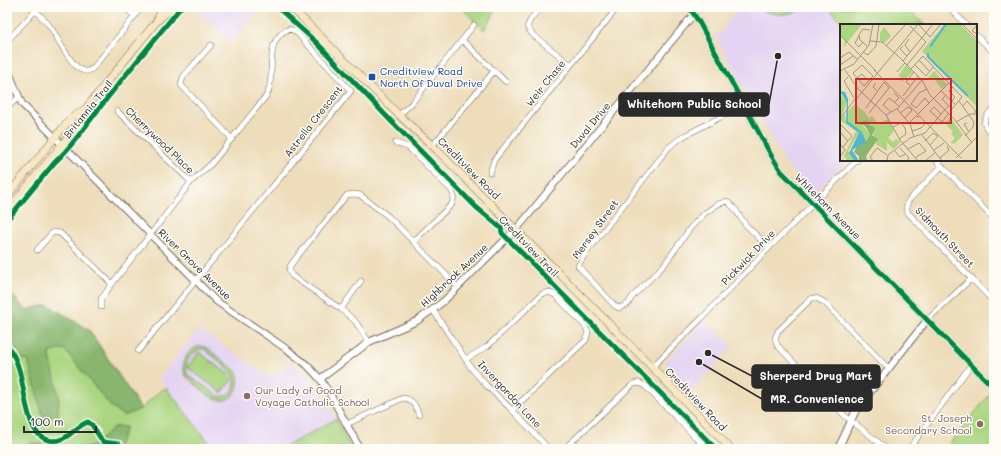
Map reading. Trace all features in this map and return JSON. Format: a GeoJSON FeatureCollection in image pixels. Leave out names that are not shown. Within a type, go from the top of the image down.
{"type":"FeatureCollection","features":[{"type":"Feature","properties":{"kind":"main road"},"geometry":{"type":"LineString","coordinates":[[156,22],[163,7]]}},
{"type":"Feature","properties":{"kind":"main road"},"geometry":{"type":"LineString","coordinates":[[7,211],[78,125],[85,109],[156,22],[173,7]]}},
{"type":"Feature","properties":{"kind":"main road","name":"Creditview Road"},"geometry":{"type":"LineString","coordinates":[[291,7],[516,229],[731,449]]}},
{"type":"Feature","properties":{"kind":"main road"},"geometry":{"type":"LineString","coordinates":[[7,196],[71,118],[85,109]]}},
{"type":"Feature","properties":{"kind":"street"},"geometry":{"type":"LineString","coordinates":[[125,7],[134,16]]}},
{"type":"Feature","properties":{"kind":"street"},"geometry":{"type":"LineString","coordinates":[[7,41],[34,9],[51,28],[73,63],[79,70],[85,72],[94,68],[142,7]]}},
{"type":"Feature","properties":{"kind":"street"},"geometry":{"type":"LineString","coordinates":[[540,7],[527,27],[533,34],[571,65]]}},
{"type":"Feature","properties":{"kind":"street","name":"Weir Chase"},"geometry":{"type":"LineString","coordinates":[[490,173],[494,160],[618,7]]}},
{"type":"Feature","properties":{"kind":"street","name":"Whitehorn Avenue"},"geometry":{"type":"LineString","coordinates":[[689,7],[770,155],[781,171],[994,388]]}},
{"type":"Feature","properties":{"kind":"street"},"geometry":{"type":"LineString","coordinates":[[949,7],[965,24]]}},
{"type":"Feature","properties":{"kind":"street","name":"Duval Drive"},"geometry":{"type":"LineString","coordinates":[[516,229],[694,14]]}},
{"type":"Feature","properties":{"kind":"street"},"geometry":{"type":"LineString","coordinates":[[399,115],[412,103],[474,25]]}},
{"type":"Feature","properties":{"kind":"street","name":"Astrella Crescent"},"geometry":{"type":"LineString","coordinates":[[101,307],[101,299],[190,182],[212,163],[267,95],[270,88],[272,50],[279,37],[286,30],[289,29],[295,31],[351,91],[196,281]]}},
{"type":"Feature","properties":{"kind":"street"},"geometry":{"type":"LineString","coordinates":[[977,36],[994,53]]}},
{"type":"Feature","properties":{"kind":"street"},"geometry":{"type":"LineString","coordinates":[[462,40],[506,82]]}},
{"type":"Feature","properties":{"kind":"street"},"geometry":{"type":"LineString","coordinates":[[977,43],[981,40]]}},
{"type":"Feature","properties":{"kind":"street"},"geometry":{"type":"LineString","coordinates":[[211,45],[180,85],[232,139]]}},
{"type":"Feature","properties":{"kind":"street"},"geometry":{"type":"LineString","coordinates":[[433,146],[494,71]]}},
{"type":"Feature","properties":{"kind":"street","name":"River Grove Avenue"},"geometry":{"type":"LineString","coordinates":[[7,72],[10,75],[22,104],[196,281],[222,305],[288,350],[320,379],[360,449]]}},
{"type":"Feature","properties":{"kind":"street"},"geometry":{"type":"LineString","coordinates":[[7,108],[19,97]]}},
{"type":"Feature","properties":{"kind":"street","name":"Mersey Street"},"geometry":{"type":"LineString","coordinates":[[744,105],[682,137],[668,148],[583,257],[578,266],[619,308],[628,304],[632,297],[664,265],[700,217],[718,204],[726,201],[735,209],[745,224],[769,248]]}},
{"type":"Feature","properties":{"kind":"street"},"geometry":{"type":"LineString","coordinates":[[994,108],[984,118],[983,122],[994,136]]}},
{"type":"Feature","properties":{"kind":"street","name":"Cherrywood Place"},"geometry":{"type":"LineString","coordinates":[[117,112],[190,182]]}},
{"type":"Feature","properties":{"kind":"street"},"geometry":{"type":"LineString","coordinates":[[395,143],[408,147],[451,190],[454,196],[452,204],[414,241]]}},
{"type":"Feature","properties":{"kind":"street","name":"Pickwick Drive"},"geometry":{"type":"LineString","coordinates":[[652,367],[856,161]]}},
{"type":"Feature","properties":{"kind":"street"},"geometry":{"type":"LineString","coordinates":[[937,161],[994,219]]}},
{"type":"Feature","properties":{"kind":"street","name":"Sidmouth Street"},"geometry":{"type":"LineString","coordinates":[[942,166],[908,202],[906,208],[908,213],[994,302]]}},
{"type":"Feature","properties":{"kind":"street"},"geometry":{"type":"LineString","coordinates":[[369,342],[356,321],[292,276],[289,271],[289,266],[344,198],[351,194],[360,195],[390,217],[458,287]]}},
{"type":"Feature","properties":{"kind":"street","name":"Highbrook Avenue"},"geometry":{"type":"LineString","coordinates":[[320,379],[369,342],[417,321],[433,310],[516,229]]}},
{"type":"Feature","properties":{"kind":"street"},"geometry":{"type":"LineString","coordinates":[[38,250],[53,232],[60,233],[112,284]]}},
{"type":"Feature","properties":{"kind":"street"},"geometry":{"type":"LineString","coordinates":[[838,449],[856,410],[927,320],[972,278]]}},
{"type":"Feature","properties":{"kind":"street"},"geometry":{"type":"LineString","coordinates":[[138,351],[196,281]]}},
{"type":"Feature","properties":{"kind":"street"},"geometry":{"type":"LineString","coordinates":[[341,309],[361,281]]}},
{"type":"Feature","properties":{"kind":"street"},"geometry":{"type":"LineString","coordinates":[[466,359],[488,346],[545,292],[555,295],[585,326],[588,332],[586,340],[512,410]]}},
{"type":"Feature","properties":{"kind":"street"},"geometry":{"type":"LineString","coordinates":[[887,449],[851,421],[777,345],[774,338],[778,331],[812,298],[816,298],[824,302],[889,369]]}},
{"type":"Feature","properties":{"kind":"street","name":"Invergordon Lane"},"geometry":{"type":"LineString","coordinates":[[433,310],[466,359],[486,385],[550,449]]}},
{"type":"Feature","properties":{"kind":"street"},"geometry":{"type":"LineString","coordinates":[[909,449],[971,365]]}},
{"type":"Feature","properties":{"kind":"street"},"geometry":{"type":"LineString","coordinates":[[564,449],[633,384],[636,383],[645,386],[707,449]]}},
{"type":"Feature","properties":{"kind":"street"},"geometry":{"type":"LineString","coordinates":[[347,424],[403,398],[410,399],[420,415]]}},
{"type":"Feature","properties":{"kind":"shaded area"},"geometry":{"type":"Polygon","coordinates":[[[195,7],[262,7],[231,43],[195,7]]]}},
{"type":"Feature","properties":{"kind":"shaded area"},"geometry":{"type":"Polygon","coordinates":[[[740,7],[828,7],[843,24],[840,24],[840,161],[847,161],[813,194],[785,163],[716,37],[740,7]]]}},
{"type":"Feature","properties":{"kind":"shaded area"},"geometry":{"type":"Polygon","coordinates":[[[704,321],[733,346],[691,391],[666,367],[666,361],[704,321]]]}},
{"type":"Feature","properties":{"kind":"shaded area","name":"Our Lady of Good Voyage Catholic School"},"geometry":{"type":"Polygon","coordinates":[[[199,329],[271,378],[290,362],[316,388],[336,419],[282,449],[214,449],[159,378],[199,329]]]}},
{"type":"Feature","properties":{"kind":"green space"},"geometry":{"type":"Polygon","coordinates":[[[461,7],[498,7],[484,30],[461,7]]]}},
{"type":"Feature","properties":{"kind":"green space"},"geometry":{"type":"Polygon","coordinates":[[[757,7],[806,7],[788,14],[776,14],[757,7]]]}},
{"type":"Feature","properties":{"kind":"green space"},"geometry":{"type":"Polygon","coordinates":[[[828,7],[907,7],[924,24],[843,24],[828,7]]]}},
{"type":"Feature","properties":{"kind":"green space"},"geometry":{"type":"Polygon","coordinates":[[[7,290],[26,310],[48,305],[89,330],[141,409],[162,389],[167,389],[214,449],[117,449],[126,427],[113,427],[93,446],[78,449],[63,445],[30,443],[20,449],[7,449],[7,290]]]}},
{"type":"Feature","properties":{"kind":"green space"},"geometry":{"type":"Polygon","coordinates":[[[7,290],[26,310],[48,305],[89,330],[141,409],[124,416],[112,408],[64,349],[49,353],[59,396],[58,417],[43,416],[28,360],[13,359],[7,354],[7,290]]]}},
{"type":"Feature","properties":{"kind":"green space"},"geometry":{"type":"Polygon","coordinates":[[[202,346],[207,348],[236,371],[238,377],[237,389],[231,397],[226,400],[214,398],[203,391],[186,376],[184,371],[184,361],[189,353],[197,347],[202,346]],[[204,349],[196,351],[188,359],[186,367],[188,375],[218,396],[229,394],[232,392],[235,385],[234,376],[231,371],[204,349]]]}},
{"type":"Feature","properties":{"kind":"green space"},"geometry":{"type":"Polygon","coordinates":[[[199,352],[233,378],[222,393],[187,367],[199,352]]]}},
{"type":"Feature","properties":{"kind":"green space","name":"St. Joseph Secondary School"},"geometry":{"type":"Polygon","coordinates":[[[990,394],[994,399],[994,449],[945,449],[990,394]]]}},
{"type":"Feature","properties":{"kind":"green space"},"geometry":{"type":"Polygon","coordinates":[[[336,419],[351,449],[282,449],[283,448],[336,419]]]}},
{"type":"Feature","properties":{"kind":"green space"},"geometry":{"type":"Polygon","coordinates":[[[113,427],[126,427],[117,449],[78,449],[93,446],[113,427]]]}},
{"type":"Feature","properties":{"kind":"green space"},"geometry":{"type":"Polygon","coordinates":[[[30,443],[63,445],[78,449],[20,449],[30,443]]]}},
{"type":"Feature","properties":{"kind":"cycle path","name":"Britannia Trail"},"geometry":{"type":"LineString","coordinates":[[7,220],[55,162],[73,143],[181,7]]}},
{"type":"Feature","properties":{"kind":"cycle path","name":"Creditview Trail"},"geometry":{"type":"LineString","coordinates":[[277,7],[316,42],[476,207],[501,228],[502,233],[716,449]]}},
{"type":"Feature","properties":{"kind":"cycle path"},"geometry":{"type":"LineString","coordinates":[[689,7],[699,22],[781,171],[994,388]]}},
{"type":"Feature","properties":{"kind":"cycle path"},"geometry":{"type":"LineString","coordinates":[[7,346],[17,364],[30,418],[36,432],[39,435],[46,439],[54,441],[58,440],[66,437],[81,425],[88,422],[92,425],[103,442],[119,444],[124,449]]}},
{"type":"Feature","properties":{"kind":"place","name":"Whitehorn Public School"},"geometry":{"type":"Point","coordinates":[778,56]}},
{"type":"Feature","properties":{"kind":"place","name":"Creditview Road North Of Duval Drive"},"geometry":{"type":"Point","coordinates":[372,77]}},
{"type":"Feature","properties":{"kind":"place","name":"Sherperd Drug Mart"},"geometry":{"type":"Point","coordinates":[708,353]}},
{"type":"Feature","properties":{"kind":"place","name":"MR. Convenience"},"geometry":{"type":"Point","coordinates":[699,362]}},
{"type":"Feature","properties":{"kind":"place","name":"Our Lady of Good Voyage Catholic School"},"geometry":{"type":"Point","coordinates":[247,396]}},
{"type":"Feature","properties":{"kind":"place","name":"St. Joseph Secondary School"},"geometry":{"type":"Point","coordinates":[980,424]}}]}
